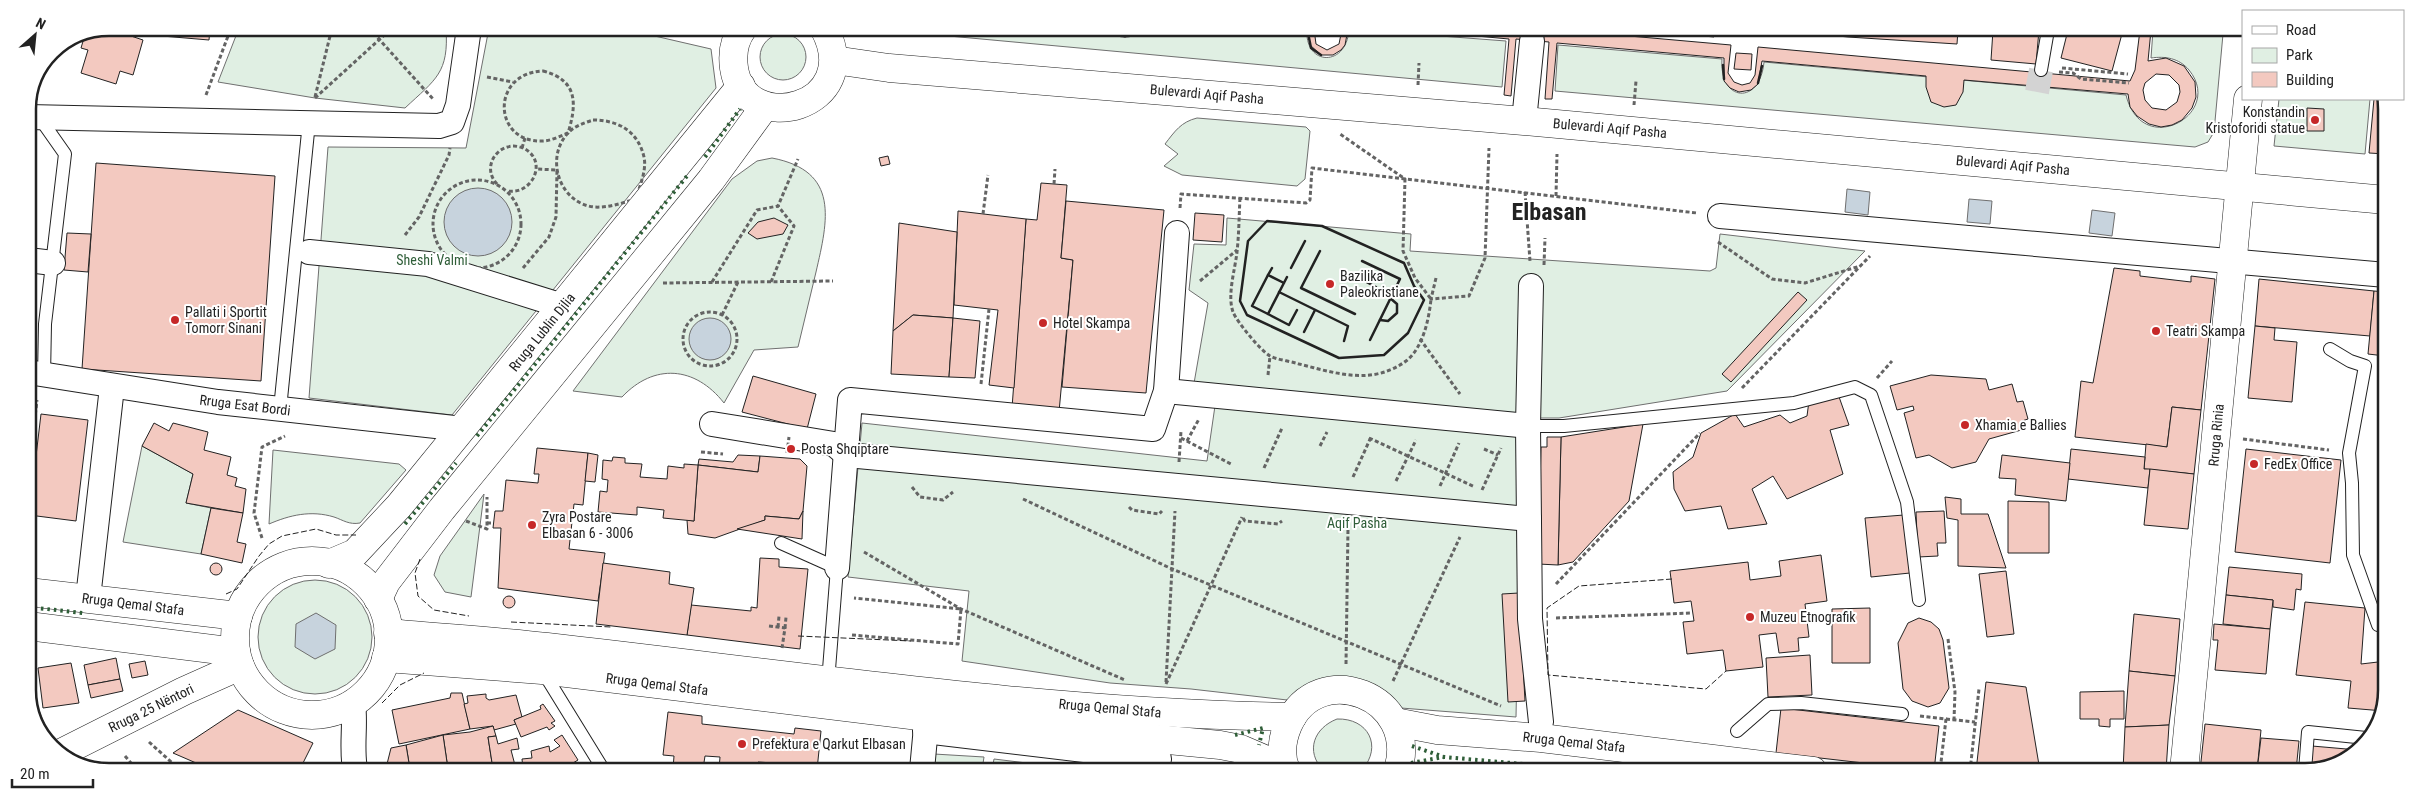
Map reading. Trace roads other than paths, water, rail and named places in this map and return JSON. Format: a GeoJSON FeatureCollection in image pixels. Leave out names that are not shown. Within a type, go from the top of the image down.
{"type":"FeatureCollection","features":[{"type":"Feature","properties":{"kind":"main road"},"geometry":{"type":"LineString","coordinates":[[736,36],[733,59],[735,73],[740,86],[751,98],[765,106],[789,108],[811,101],[823,90],[831,76],[834,60],[832,45],[828,36]]}},
{"type":"Feature","properties":{"kind":"main road","name":"Bulevardi Aqif Pasha"},"geometry":{"type":"LineString","coordinates":[[834,60],[899,69],[1524,120],[2378,199]]}},
{"type":"Feature","properties":{"kind":"main road","name":"Rruga Lublin Djlia"},"geometry":{"type":"LineString","coordinates":[[329,564],[355,553],[399,506],[740,86]]}},
{"type":"Feature","properties":{"kind":"main road","name":"Rruga Rinia"},"geometry":{"type":"LineString","coordinates":[[2185,763],[2248,100]]}},
{"type":"Feature","properties":{"kind":"main road"},"geometry":{"type":"LineString","coordinates":[[378,599],[386,582],[442,509],[712,180],[765,106]]}},
{"type":"Feature","properties":{"kind":"main road"},"geometry":{"type":"LineString","coordinates":[[300,562],[329,564],[347,570],[362,580],[378,599],[385,616],[387,646],[374,684],[353,703],[325,714],[295,713],[267,701],[241,666],[235,634],[238,616],[251,591],[273,572],[300,562]]}},
{"type":"Feature","properties":{"kind":"main road","name":"Rruga Qemal Stafa"},"geometry":{"type":"LineString","coordinates":[[36,593],[238,616]]}},
{"type":"Feature","properties":{"kind":"main road"},"geometry":{"type":"LineString","coordinates":[[36,628],[241,666]]}},
{"type":"Feature","properties":{"kind":"main road","name":"Rruga Qemal Stafa"},"geometry":{"type":"LineString","coordinates":[[387,646],[542,670],[827,692]]}},
{"type":"Feature","properties":{"kind":"main road","name":"Rruga Qemal Stafa"},"geometry":{"type":"LineString","coordinates":[[387,646],[544,646],[827,692],[927,713],[1220,744],[1241,749],[1272,763]]}},
{"type":"Feature","properties":{"kind":"main road","name":"Rruga 25 Nëntori"},"geometry":{"type":"LineString","coordinates":[[60,742],[241,666]]}},
{"type":"Feature","properties":{"kind":"main road","name":"Rruga 25 Nëntori"},"geometry":{"type":"LineString","coordinates":[[85,758],[241,666]]}},
{"type":"Feature","properties":{"kind":"main road"},"geometry":{"type":"LineString","coordinates":[[1284,763],[1282,750],[1285,733],[1292,717],[1302,705],[1315,696],[1330,691],[1346,690],[1365,694],[1381,704],[1395,722],[1401,739],[1402,757],[1400,763]]}},
{"type":"Feature","properties":{"kind":"main road","name":"Rruga Qemal Stafa"},"geometry":{"type":"LineString","coordinates":[[927,713],[1164,713],[1292,717]]}},
{"type":"Feature","properties":{"kind":"main road","name":"Rruga Qemal Stafa"},"geometry":{"type":"LineString","coordinates":[[1395,722],[1437,730],[1541,738],[1747,763]]}},
{"type":"Feature","properties":{"kind":"street"},"geometry":{"type":"LineString","coordinates":[[36,117],[309,113],[439,126],[452,122],[458,105],[468,36]]}},
{"type":"Feature","properties":{"kind":"street"},"geometry":{"type":"LineString","coordinates":[[1524,120],[1532,41]]}},
{"type":"Feature","properties":{"kind":"street"},"geometry":{"type":"LineString","coordinates":[[1720,216],[2232,263],[2378,274]]}},
{"type":"Feature","properties":{"kind":"street"},"geometry":{"type":"LineString","coordinates":[[837,568],[850,400],[1153,429],[1175,392],[1178,233]]}},
{"type":"Feature","properties":{"kind":"street"},"geometry":{"type":"LineString","coordinates":[[309,252],[428,264],[553,303]]}},
{"type":"Feature","properties":{"kind":"street"},"geometry":{"type":"LineString","coordinates":[[36,261],[53,263]]}},
{"type":"Feature","properties":{"kind":"street"},"geometry":{"type":"LineString","coordinates":[[1531,278],[1520,424],[1529,519],[1530,619],[1541,722]]}},
{"type":"Feature","properties":{"kind":"street","name":"Rruga Esat Bordi"},"geometry":{"type":"LineString","coordinates":[[36,374],[112,387],[280,409],[463,428]]}},
{"type":"Feature","properties":{"kind":"street"},"geometry":{"type":"LineString","coordinates":[[88,598],[112,387]]}},
{"type":"Feature","properties":{"kind":"street"},"geometry":{"type":"LineString","coordinates":[[1175,392],[1520,424]]}},
{"type":"Feature","properties":{"kind":"street"},"geometry":{"type":"LineString","coordinates":[[712,424],[788,445],[834,444],[847,455],[1253,493],[1350,491],[1472,512],[1529,519]]}},
{"type":"Feature","properties":{"kind":"street"},"geometry":{"type":"LineString","coordinates":[[353,703],[355,724],[354,763]]}},
{"type":"Feature","properties":{"kind":"street"},"geometry":{"type":"LineString","coordinates":[[923,763],[927,713],[1159,759]]}},
{"type":"Feature","properties":{"kind":"lane"},"geometry":{"type":"LineString","coordinates":[[2041,70],[2047,36]]}},
{"type":"Feature","properties":{"kind":"lane"},"geometry":{"type":"LineString","coordinates":[[280,409],[309,113]]}},
{"type":"Feature","properties":{"kind":"lane"},"geometry":{"type":"LineString","coordinates":[[36,120],[65,154],[45,324],[36,374]]}},
{"type":"Feature","properties":{"kind":"lane"},"geometry":{"type":"LineString","coordinates":[[2330,349],[2350,361],[2366,366],[2349,453],[2352,483],[2354,555],[2378,625]]}},
{"type":"Feature","properties":{"kind":"lane"},"geometry":{"type":"LineString","coordinates":[[1520,424],[1564,426],[1794,403],[1855,387],[1871,395],[1907,502],[1918,600]]}},
{"type":"Feature","properties":{"kind":"lane"},"geometry":{"type":"LineString","coordinates":[[781,543],[837,568],[827,692]]}},
{"type":"Feature","properties":{"kind":"lane"},"geometry":{"type":"LineString","coordinates":[[542,670],[599,763]]}},
{"type":"Feature","properties":{"kind":"lane"},"geometry":{"type":"LineString","coordinates":[[1737,731],[1768,704],[1800,703],[1902,714]]}},
{"type":"Feature","properties":{"kind":"lane"},"geometry":{"type":"LineString","coordinates":[[2306,763],[2308,732],[2359,737]]}},
{"type":"Feature","properties":{"kind":"tunnel"},"geometry":{"type":"LineString","coordinates":[[2037,92],[2041,70]]}},
{"type":"Feature","properties":{"kind":"place","name":"Konstandin Kristoforidi statue"},"geometry":{"type":"Point","coordinates":[2315,120]}},
{"type":"Feature","properties":{"kind":"place","name":"Bazilika Paleokristiane"},"geometry":{"type":"Point","coordinates":[1330,284]}},
{"type":"Feature","properties":{"kind":"place","name":"Pallati i Sportit Tomorr Sinani"},"geometry":{"type":"Point","coordinates":[175,320]}},
{"type":"Feature","properties":{"kind":"place","name":"Hotel Skampa"},"geometry":{"type":"Point","coordinates":[1043,323]}},
{"type":"Feature","properties":{"kind":"place","name":"Teatri Skampa"},"geometry":{"type":"Point","coordinates":[2156,331]}},
{"type":"Feature","properties":{"kind":"place","name":"Xhamia e Ballies"},"geometry":{"type":"Point","coordinates":[1965,425]}},
{"type":"Feature","properties":{"kind":"place","name":"Posta Shqiptare"},"geometry":{"type":"Point","coordinates":[791,449]}},
{"type":"Feature","properties":{"kind":"place","name":"FedEx Office"},"geometry":{"type":"Point","coordinates":[2254,464]}},
{"type":"Feature","properties":{"kind":"place","name":"Zyra Postare Elbasan 6 - 3006"},"geometry":{"type":"Point","coordinates":[532,525]}},
{"type":"Feature","properties":{"kind":"place","name":"Muzeu Etnografik"},"geometry":{"type":"Point","coordinates":[1750,617]}},
{"type":"Feature","properties":{"kind":"place","name":"Prefektura e Qarkut Elbasan"},"geometry":{"type":"Point","coordinates":[742,744]}},
{"type":"Feature","properties":{"kind":"district","name":"Elbasan"},"geometry":{"type":"Point","coordinates":[1549,212]}},
{"type":"Feature","properties":{"kind":"park label","name":"Sheshi Valmi"},"geometry":{"type":"Point","coordinates":[432,260]}},
{"type":"Feature","properties":{"kind":"park label","name":"Aqif Pasha"},"geometry":{"type":"Point","coordinates":[1357,523]}}]}
